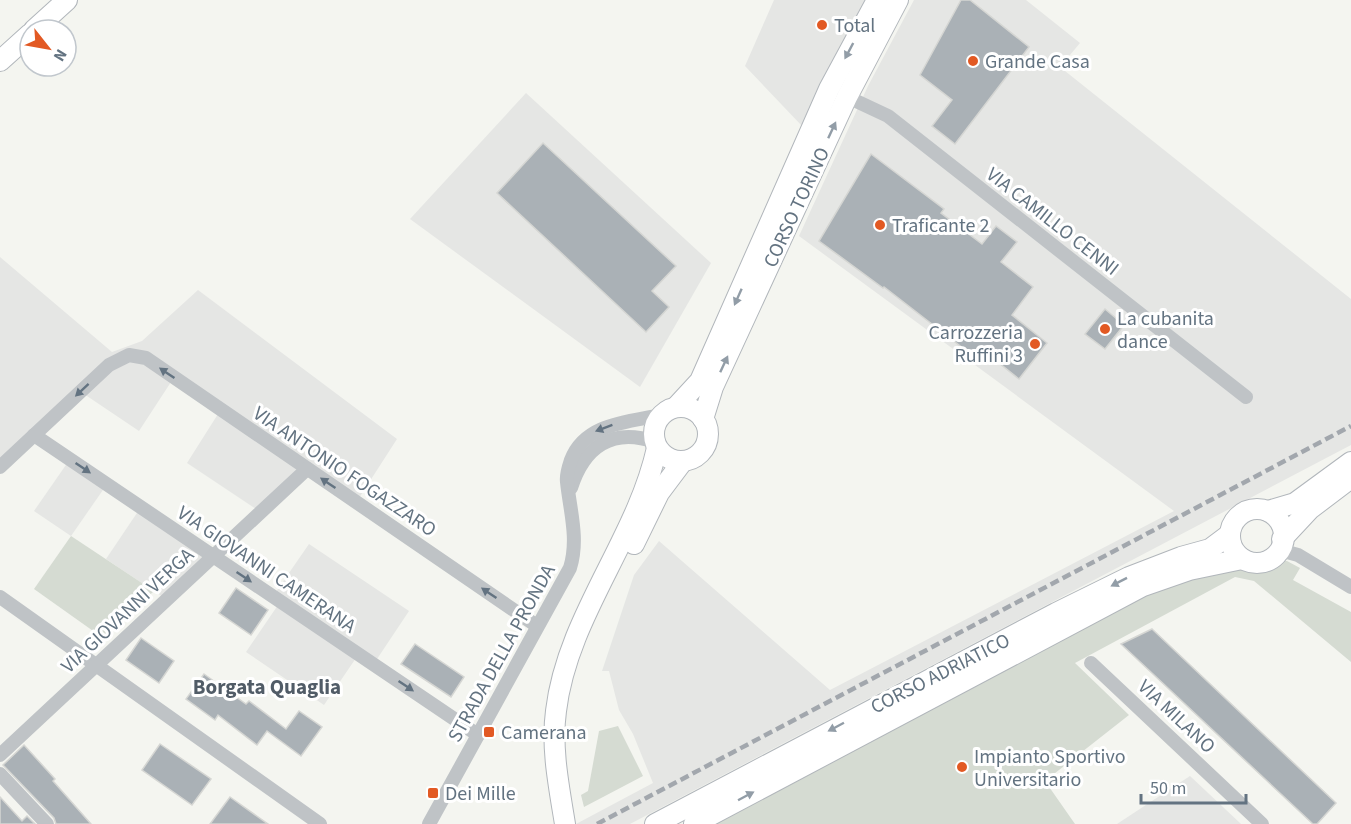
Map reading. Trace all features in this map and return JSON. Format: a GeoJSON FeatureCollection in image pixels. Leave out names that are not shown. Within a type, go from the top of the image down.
{"type":"FeatureCollection","features":[{"type":"Feature","properties":{"kind":"street"},"geometry":{"type":"LineString","coordinates":[[47,18],[67,0]]}},
{"type":"Feature","properties":{"kind":"street","name":"CORSO TORINO"},"geometry":{"type":"LineString","coordinates":[[566,824],[564,779],[566,719],[578,663],[601,609],[659,493],[683,461],[692,459],[705,445],[708,434],[703,418],[713,387],[877,0]]}},
{"type":"Feature","properties":{"kind":"street","name":"CORSO TORINO"},"geometry":{"type":"LineString","coordinates":[[575,824],[554,732],[558,694],[584,620],[647,485],[656,445],[653,432],[669,411],[700,381],[838,93],[898,0]]}},
{"type":"Feature","properties":{"kind":"street"},"geometry":{"type":"LineString","coordinates":[[0,61],[18,45]]}},
{"type":"Feature","properties":{"kind":"street","name":"VIA CAMILLO CENNI"},"geometry":{"type":"LineString","coordinates":[[838,93],[888,116],[1246,397]]}},
{"type":"Feature","properties":{"kind":"street","name":"VIA ANTONIO FOGAZZARO"},"geometry":{"type":"LineString","coordinates":[[34,435],[109,365],[129,355],[146,358],[537,626]]}},
{"type":"Feature","properties":{"kind":"street"},"geometry":{"type":"LineString","coordinates":[[669,411],[685,407],[694,410],[703,418]]}},
{"type":"Feature","properties":{"kind":"street","name":"STRADA DELLA PRONDA"},"geometry":{"type":"LineString","coordinates":[[429,824],[570,568],[575,539],[570,493],[566,481],[568,467],[577,448],[586,438],[608,426],[669,411]]}},
{"type":"Feature","properties":{"kind":"street"},"geometry":{"type":"LineString","coordinates":[[0,467],[34,435]]}},
{"type":"Feature","properties":{"kind":"street","name":"VIA GIOVANNI CAMERANA"},"geometry":{"type":"LineString","coordinates":[[34,435],[478,735]]}},
{"type":"Feature","properties":{"kind":"street","name":"STRADA DELLA PRONDA"},"geometry":{"type":"LineString","coordinates":[[570,493],[580,467],[596,447],[614,439],[626,437],[642,438],[656,445]]}},
{"type":"Feature","properties":{"kind":"street"},"geometry":{"type":"LineString","coordinates":[[656,445],[668,458],[683,461]]}},
{"type":"Feature","properties":{"kind":"street","name":"CORSO ADRIATICO"},"geometry":{"type":"LineString","coordinates":[[694,824],[870,719],[1129,577],[1181,557],[1216,547],[1230,534],[1233,523],[1241,513],[1255,509],[1268,512],[1295,503],[1351,462]]}},
{"type":"Feature","properties":{"kind":"street","name":"VIA GIOVANNI VERGA"},"geometry":{"type":"LineString","coordinates":[[0,755],[306,469]]}},
{"type":"Feature","properties":{"kind":"street","name":"CORSO ADRIATICO"},"geometry":{"type":"LineString","coordinates":[[655,824],[1143,586],[1189,570],[1242,559],[1255,563],[1265,561],[1310,509],[1351,478]]}},
{"type":"Feature","properties":{"kind":"street"},"geometry":{"type":"LineString","coordinates":[[1268,512],[1281,523],[1283,532],[1281,544],[1351,587]]}},
{"type":"Feature","properties":{"kind":"street"},"geometry":{"type":"LineString","coordinates":[[1230,534],[1233,549],[1242,559]]}},
{"type":"Feature","properties":{"kind":"street"},"geometry":{"type":"LineString","coordinates":[[0,597],[320,824]]}},
{"type":"Feature","properties":{"kind":"street","name":"VIA MILANO"},"geometry":{"type":"LineString","coordinates":[[1091,663],[1262,824]]}},
{"type":"Feature","properties":{"kind":"street"},"geometry":{"type":"LineString","coordinates":[[0,774],[46,824]]}},
{"type":"Feature","properties":{"kind":"shaded area"},"geometry":{"type":"Polygon","coordinates":[[[774,0],[865,0],[821,83],[802,126],[745,66],[774,0]]]}},
{"type":"Feature","properties":{"kind":"shaded area"},"geometry":{"type":"Polygon","coordinates":[[[914,0],[1026,0],[1080,43],[1060,67],[1351,299],[1351,445],[630,824],[576,824],[653,783],[633,734],[619,710],[609,671],[602,671],[634,575],[659,541],[830,690],[1174,511],[799,236],[868,86],[914,0]]]}},
{"type":"Feature","properties":{"kind":"shaded area"},"geometry":{"type":"Polygon","coordinates":[[[526,93],[711,263],[640,387],[410,219],[526,93]]]}},
{"type":"Feature","properties":{"kind":"shaded area"},"geometry":{"type":"Polygon","coordinates":[[[0,257],[112,352],[142,341],[198,290],[397,439],[359,498],[307,463],[256,509],[187,463],[218,414],[171,382],[139,431],[84,394],[0,474],[0,257]]]}},
{"type":"Feature","properties":{"kind":"shaded area"},"geometry":{"type":"Polygon","coordinates":[[[68,462],[105,487],[71,536],[34,511],[68,462]]]}},
{"type":"Feature","properties":{"kind":"shaded area"},"geometry":{"type":"Polygon","coordinates":[[[139,510],[207,556],[163,597],[106,559],[139,510]]]}},
{"type":"Feature","properties":{"kind":"shaded area"},"geometry":{"type":"Polygon","coordinates":[[[71,536],[154,591],[103,638],[34,589],[71,536]]]}},
{"type":"Feature","properties":{"kind":"shaded area"},"geometry":{"type":"Polygon","coordinates":[[[309,544],[409,611],[371,668],[356,658],[324,705],[246,652],[278,605],[271,599],[309,544]]]}},
{"type":"Feature","properties":{"kind":"shaded area"},"geometry":{"type":"Polygon","coordinates":[[[1279,561],[1287,561],[1300,568],[1293,580],[1351,612],[1351,662],[1254,581],[1235,577],[1075,663],[1129,715],[1045,781],[1075,824],[708,824],[1129,596],[1243,565],[1259,569],[1279,561]]]}},
{"type":"Feature","properties":{"kind":"shaded area"},"geometry":{"type":"Polygon","coordinates":[[[618,726],[643,776],[584,807],[581,795],[588,791],[599,731],[618,726]]]}},
{"type":"Feature","properties":{"kind":"shaded area"},"geometry":{"type":"Polygon","coordinates":[[[1190,776],[1241,824],[1117,824],[1190,776]]]}},
{"type":"Feature","properties":{"kind":"building","name":"Grande Casa"},"geometry":{"type":"Polygon","coordinates":[[[961,0],[970,0],[1029,47],[955,144],[932,126],[952,100],[920,75],[961,0]]]}},
{"type":"Feature","properties":{"kind":"building"},"geometry":{"type":"Polygon","coordinates":[[[543,143],[676,266],[652,291],[669,307],[646,332],[497,193],[543,143]]]}},
{"type":"Feature","properties":{"kind":"building"},"geometry":{"type":"Polygon","coordinates":[[[871,154],[944,209],[941,213],[982,244],[996,226],[1017,242],[1001,262],[1033,287],[1012,315],[1047,343],[1019,379],[984,351],[977,359],[884,287],[819,241],[871,154]]]}},
{"type":"Feature","properties":{"kind":"building","name":"La cubanita dance"},"geometry":{"type":"Polygon","coordinates":[[[1105,309],[1124,325],[1105,349],[1085,334],[1105,309]]]}},
{"type":"Feature","properties":{"kind":"building"},"geometry":{"type":"Polygon","coordinates":[[[236,588],[268,610],[251,635],[219,613],[236,588]]]}},
{"type":"Feature","properties":{"kind":"building"},"geometry":{"type":"Polygon","coordinates":[[[1152,629],[1336,803],[1317,824],[1313,824],[1121,644],[1152,629]]]}},
{"type":"Feature","properties":{"kind":"building"},"geometry":{"type":"Polygon","coordinates":[[[141,638],[174,661],[159,683],[126,660],[141,638]]]}},
{"type":"Feature","properties":{"kind":"building"},"geometry":{"type":"Polygon","coordinates":[[[415,644],[464,677],[451,697],[401,664],[415,644]]]}},
{"type":"Feature","properties":{"kind":"building"},"geometry":{"type":"Polygon","coordinates":[[[204,674],[246,704],[249,701],[286,729],[299,711],[322,727],[301,756],[267,731],[257,745],[218,715],[215,720],[186,699],[204,674]]]}},
{"type":"Feature","properties":{"kind":"building"},"geometry":{"type":"Polygon","coordinates":[[[160,744],[211,779],[192,805],[142,770],[160,744]]]}},
{"type":"Feature","properties":{"kind":"building"},"geometry":{"type":"Polygon","coordinates":[[[24,745],[91,824],[56,824],[54,818],[3,765],[24,745]]]}},
{"type":"Feature","properties":{"kind":"building"},"geometry":{"type":"Polygon","coordinates":[[[0,797],[22,821],[27,816],[35,824],[0,824],[0,797]]]}},
{"type":"Feature","properties":{"kind":"building"},"geometry":{"type":"Polygon","coordinates":[[[230,797],[268,824],[210,824],[230,797]]]}},
{"type":"Feature","properties":{"kind":"railway"},"geometry":{"type":"LineString","coordinates":[[597,824],[1351,426]]}},
{"type":"Feature","properties":{"kind":"place","name":"Total"},"geometry":{"type":"Point","coordinates":[822,25]}},
{"type":"Feature","properties":{"kind":"place","name":"Grande Casa"},"geometry":{"type":"Point","coordinates":[973,61]}},
{"type":"Feature","properties":{"kind":"place","name":"Traficante 2"},"geometry":{"type":"Point","coordinates":[880,225]}},
{"type":"Feature","properties":{"kind":"place","name":"La cubanita dance"},"geometry":{"type":"Point","coordinates":[1105,329]}},
{"type":"Feature","properties":{"kind":"place","name":"Carrozzeria Ruffini 3"},"geometry":{"type":"Point","coordinates":[1035,344]}},
{"type":"Feature","properties":{"kind":"place","name":"Camerana"},"geometry":{"type":"Point","coordinates":[489,732]}},
{"type":"Feature","properties":{"kind":"place","name":"Impianto Sportivo Universitario"},"geometry":{"type":"Point","coordinates":[962,767]}},
{"type":"Feature","properties":{"kind":"place","name":"Dei Mille"},"geometry":{"type":"Point","coordinates":[433,793]}},
{"type":"Feature","properties":{"kind":"district","name":"Borgata Quaglia"},"geometry":{"type":"Point","coordinates":[267,687]}}]}
